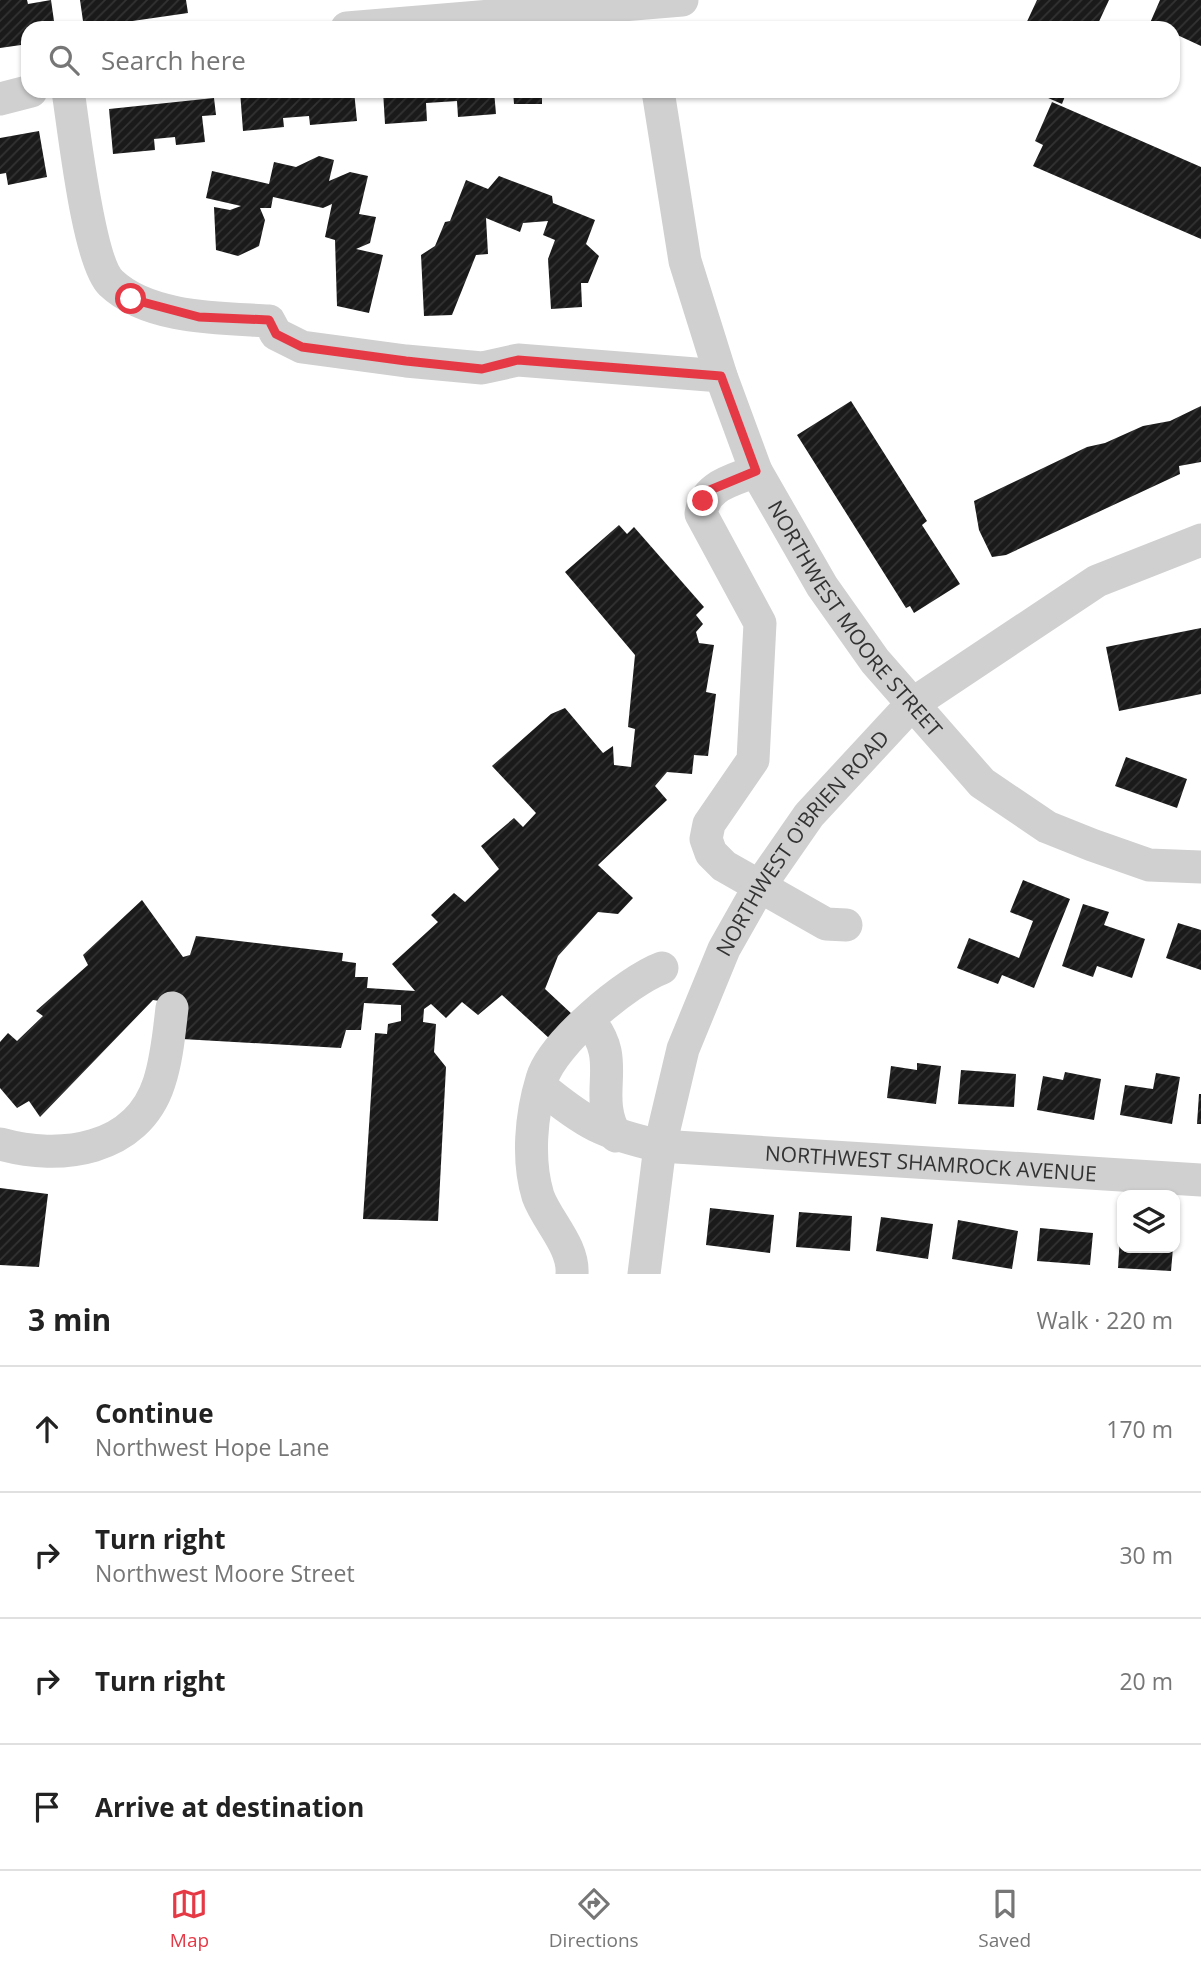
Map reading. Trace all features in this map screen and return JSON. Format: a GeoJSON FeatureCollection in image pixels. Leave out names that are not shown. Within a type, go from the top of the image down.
{"type":"FeatureCollection","features":[{"type":"Feature","properties":{"kind":"street"},"geometry":{"type":"LineString","coordinates":[[457,21],[661,8]]}},
{"type":"Feature","properties":{"kind":"street"},"geometry":{"type":"LineString","coordinates":[[0,99],[21,94]]}},
{"type":"Feature","properties":{"kind":"street"},"geometry":{"type":"LineString","coordinates":[[69,98],[92,238],[108,281],[131,299],[199,317],[269,320],[276,334],[302,347],[406,361],[482,369],[518,360],[721,376]]}},
{"type":"Feature","properties":{"kind":"street","name":"NORTHWEST MOORE STREET"},"geometry":{"type":"LineString","coordinates":[[659,98],[685,261],[721,376],[756,471],[822,586],[875,662],[982,783],[1047,827],[1149,865],[1201,867]]}},
{"type":"Feature","properties":{"kind":"street"},"geometry":{"type":"LineString","coordinates":[[756,471],[710,490],[703,501],[701,514],[760,623],[753,760],[709,824],[706,839],[711,853],[724,866],[826,924],[846,925]]}},
{"type":"Feature","properties":{"kind":"street","name":"NORTHWEST O'BRIEN ROAD"},"geometry":{"type":"LineString","coordinates":[[644,1274],[660,1146],[683,1049],[724,949],[759,887],[809,815],[911,705],[1097,581],[1201,540]]}},
{"type":"Feature","properties":{"kind":"street"},"geometry":{"type":"LineString","coordinates":[[572,1274],[565,1246],[538,1196],[530,1151],[542,1077],[564,1045],[588,1020],[641,978],[662,968]]}},
{"type":"Feature","properties":{"kind":"street"},"geometry":{"type":"LineString","coordinates":[[0,1144],[32,1151],[73,1152],[97,1146],[120,1134],[142,1114],[159,1086],[172,1008]]}},
{"type":"Feature","properties":{"kind":"street"},"geometry":{"type":"LineString","coordinates":[[588,1020],[600,1033],[608,1056],[607,1119],[617,1136]]}},
{"type":"Feature","properties":{"kind":"street","name":"NORTHWEST SHAMROCK AVENUE"},"geometry":{"type":"LineString","coordinates":[[541,1087],[580,1119],[617,1136],[660,1146],[1201,1180]]}},
{"type":"Feature","properties":{"kind":"building"},"geometry":{"type":"Polygon","coordinates":[[[0,0],[27,0],[28,4],[51,0],[54,21],[21,21],[21,45],[0,48],[0,0]]]}},
{"type":"Feature","properties":{"kind":"building"},"geometry":{"type":"Polygon","coordinates":[[[80,0],[186,0],[188,13],[133,21],[83,21],[80,0]]]}},
{"type":"Feature","properties":{"kind":"building"},"geometry":{"type":"Polygon","coordinates":[[[1037,0],[1109,0],[1099,21],[1027,21],[1037,0]]]}},
{"type":"Feature","properties":{"kind":"building"},"geometry":{"type":"Polygon","coordinates":[[[1160,0],[1201,0],[1201,46],[1180,36],[1180,21],[1151,21],[1160,0]]]}},
{"type":"Feature","properties":{"kind":"building"},"geometry":{"type":"Polygon","coordinates":[[[214,98],[216,115],[202,116],[205,142],[176,145],[175,137],[154,139],[155,150],[113,154],[109,109],[214,98]]]}},
{"type":"Feature","properties":{"kind":"building"},"geometry":{"type":"Polygon","coordinates":[[[241,98],[355,98],[357,121],[310,125],[309,116],[283,118],[284,127],[243,131],[241,98]]]}},
{"type":"Feature","properties":{"kind":"building"},"geometry":{"type":"Polygon","coordinates":[[[383,98],[495,98],[496,114],[458,117],[457,101],[426,103],[427,121],[385,124],[383,98]]]}},
{"type":"Feature","properties":{"kind":"building"},"geometry":{"type":"Polygon","coordinates":[[[514,98],[542,98],[542,104],[514,104],[514,98]]]}},
{"type":"Feature","properties":{"kind":"building"},"geometry":{"type":"Polygon","coordinates":[[[1048,98],[1064,98],[1062,104],[1048,98]]]}},
{"type":"Feature","properties":{"kind":"building"},"geometry":{"type":"Polygon","coordinates":[[[1052,102],[1201,167],[1201,239],[1033,166],[1043,145],[1035,141],[1052,102]]]}},
{"type":"Feature","properties":{"kind":"building"},"geometry":{"type":"Polygon","coordinates":[[[39,131],[47,177],[8,185],[6,173],[0,174],[0,138],[39,131]]]}},
{"type":"Feature","properties":{"kind":"building"},"geometry":{"type":"Polygon","coordinates":[[[319,156],[334,160],[329,181],[350,172],[368,176],[359,214],[376,217],[370,243],[356,249],[383,255],[369,313],[337,306],[335,240],[325,237],[332,204],[323,208],[273,197],[271,208],[260,208],[265,220],[259,246],[238,256],[216,250],[214,207],[230,210],[241,206],[206,198],[212,171],[269,184],[274,162],[296,167],[319,156]]]}},
{"type":"Feature","properties":{"kind":"building"},"geometry":{"type":"Polygon","coordinates":[[[499,176],[552,196],[553,203],[595,220],[586,244],[599,256],[588,283],[581,283],[582,307],[551,309],[548,259],[555,240],[543,235],[548,221],[523,223],[520,232],[486,218],[488,254],[476,255],[452,315],[424,316],[421,255],[435,246],[445,222],[450,221],[466,180],[488,189],[499,176]]]}},
{"type":"Feature","properties":{"kind":"building"},"geometry":{"type":"Polygon","coordinates":[[[851,401],[927,521],[922,525],[960,584],[914,613],[910,606],[906,608],[797,435],[851,401]]]}},
{"type":"Feature","properties":{"kind":"building"},"geometry":{"type":"Polygon","coordinates":[[[1201,406],[1201,462],[1179,466],[1180,474],[1006,555],[992,557],[979,530],[974,501],[1087,447],[1105,443],[1143,426],[1170,421],[1201,406]]]}},
{"type":"Feature","properties":{"kind":"building"},"geometry":{"type":"Polygon","coordinates":[[[619,525],[627,534],[634,527],[704,607],[696,615],[703,624],[696,632],[699,643],[714,645],[706,692],[716,694],[708,756],[694,755],[692,774],[667,772],[655,786],[667,800],[598,865],[633,898],[618,914],[598,912],[558,956],[545,989],[573,1015],[550,1039],[502,995],[478,1015],[462,1002],[446,1018],[431,1004],[424,1009],[423,1022],[436,1024],[434,1052],[446,1067],[438,1221],[363,1219],[375,1033],[387,1034],[388,1024],[401,1021],[401,1005],[364,1003],[361,1030],[346,1030],[341,1048],[182,1039],[187,1005],[153,1000],[40,1117],[29,1101],[17,1108],[0,1088],[0,1042],[8,1033],[17,1041],[43,1016],[36,1011],[88,965],[83,955],[142,900],[183,957],[190,955],[196,936],[343,953],[342,961],[356,963],[355,977],[368,977],[367,988],[415,991],[392,964],[438,922],[431,915],[454,893],[465,902],[499,869],[481,846],[514,818],[523,827],[536,813],[492,766],[551,714],[565,708],[603,753],[613,746],[614,765],[631,767],[635,729],[628,727],[635,655],[565,572],[619,525]]]}},
{"type":"Feature","properties":{"kind":"building"},"geometry":{"type":"Polygon","coordinates":[[[1201,628],[1201,694],[1119,711],[1106,647],[1201,628]]]}},
{"type":"Feature","properties":{"kind":"building"},"geometry":{"type":"Polygon","coordinates":[[[1126,757],[1187,779],[1177,808],[1115,786],[1126,757]]]}},
{"type":"Feature","properties":{"kind":"building"},"geometry":{"type":"Polygon","coordinates":[[[1023,880],[1070,899],[1034,988],[1002,975],[998,984],[957,968],[969,938],[1019,958],[1033,921],[1010,912],[1023,880]]]}},
{"type":"Feature","properties":{"kind":"building"},"geometry":{"type":"Polygon","coordinates":[[[1083,904],[1109,912],[1104,925],[1145,939],[1132,978],[1097,966],[1093,977],[1062,966],[1083,904]]]}},
{"type":"Feature","properties":{"kind":"building"},"geometry":{"type":"Polygon","coordinates":[[[1178,923],[1201,930],[1201,970],[1166,958],[1178,923]]]}},
{"type":"Feature","properties":{"kind":"building"},"geometry":{"type":"Polygon","coordinates":[[[917,1063],[941,1066],[936,1104],[887,1098],[891,1066],[917,1070],[917,1063]]]}},
{"type":"Feature","properties":{"kind":"building"},"geometry":{"type":"Polygon","coordinates":[[[961,1070],[1016,1074],[1014,1107],[958,1104],[961,1070]]]}},
{"type":"Feature","properties":{"kind":"building"},"geometry":{"type":"Polygon","coordinates":[[[1065,1072],[1101,1079],[1094,1120],[1037,1110],[1043,1076],[1063,1080],[1065,1072]]]}},
{"type":"Feature","properties":{"kind":"building"},"geometry":{"type":"Polygon","coordinates":[[[1156,1073],[1180,1077],[1172,1124],[1120,1115],[1125,1085],[1153,1089],[1156,1073]]]}},
{"type":"Feature","properties":{"kind":"building"},"geometry":{"type":"Polygon","coordinates":[[[1199,1094],[1201,1124],[1197,1124],[1199,1094]]]}},
{"type":"Feature","properties":{"kind":"building"},"geometry":{"type":"Polygon","coordinates":[[[0,1188],[48,1194],[39,1267],[0,1265],[0,1188]]]}},
{"type":"Feature","properties":{"kind":"building"},"geometry":{"type":"Polygon","coordinates":[[[710,1208],[774,1215],[770,1253],[706,1245],[710,1208]]]}},
{"type":"Feature","properties":{"kind":"building"},"geometry":{"type":"Polygon","coordinates":[[[799,1212],[852,1216],[850,1251],[796,1247],[799,1212]]]}},
{"type":"Feature","properties":{"kind":"building"},"geometry":{"type":"Polygon","coordinates":[[[881,1217],[933,1224],[928,1259],[876,1251],[881,1217]]]}},
{"type":"Feature","properties":{"kind":"building"},"geometry":{"type":"Polygon","coordinates":[[[958,1220],[1018,1231],[1012,1269],[952,1259],[958,1220]]]}},
{"type":"Feature","properties":{"kind":"building"},"geometry":{"type":"Polygon","coordinates":[[[1040,1228],[1093,1233],[1090,1265],[1037,1261],[1040,1228]]]}},
{"type":"Feature","properties":{"kind":"building"},"geometry":{"type":"Polygon","coordinates":[[[1119,1253],[1173,1253],[1171,1271],[1118,1268],[1119,1253]]]}},
{"type":"Feature","properties":{"kind":"route"},"geometry":{"type":"LineString","coordinates":[[131,299],[199,317],[269,320],[276,334],[302,347],[406,361],[482,369],[518,360],[721,376],[756,471],[710,490],[703,501]]}}]}
